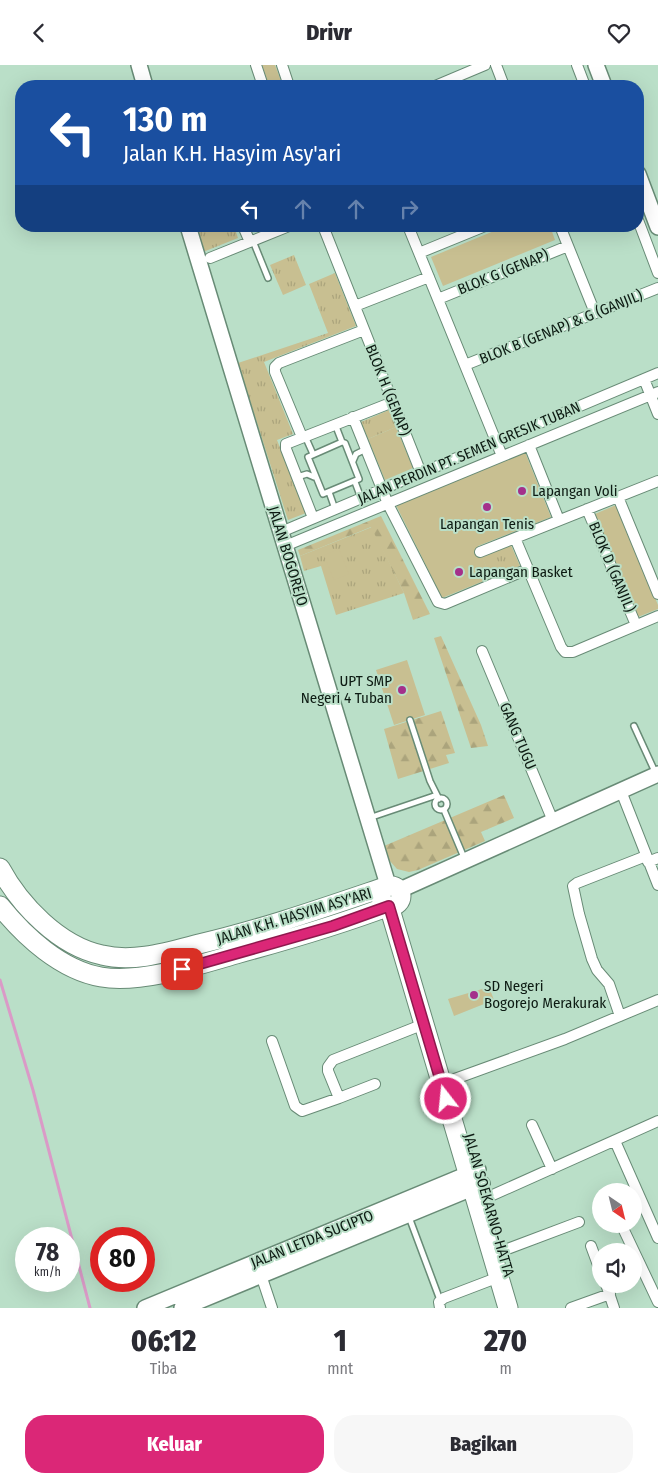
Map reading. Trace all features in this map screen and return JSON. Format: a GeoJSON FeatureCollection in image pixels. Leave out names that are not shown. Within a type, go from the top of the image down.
{"type":"FeatureCollection","features":[{"type":"Feature","properties":{"kind":"highway","name":"JALAN K.H. HASYIM ASY'ARI"},"geometry":{"type":"LineString","coordinates":[[0,868],[19,896],[42,921],[66,939],[93,953],[120,958],[177,950],[260,929],[321,910],[392,894]]}},
{"type":"Feature","properties":{"kind":"highway","name":"JALAN K.H. HASYIM ASY'ARI"},"geometry":{"type":"LineString","coordinates":[[0,906],[28,936],[59,959],[81,971],[101,977],[131,977],[155,974],[210,962],[333,926],[392,894]]}},
{"type":"Feature","properties":{"kind":"highway","name":"JALAN SOEKARNO-HATTA"},"geometry":{"type":"LineString","coordinates":[[392,894],[425,1015],[477,1183],[502,1251],[520,1308]]}},
{"type":"Feature","properties":{"kind":"highway"},"geometry":{"type":"LineString","coordinates":[[28,936],[42,921]]}},
{"type":"Feature","properties":{"kind":"highway","name":"JALAN SOEKARNO-HATTA"},"geometry":{"type":"LineString","coordinates":[[425,1015],[452,1080],[508,1308]]}},
{"type":"Feature","properties":{"kind":"main road"},"geometry":{"type":"LineString","coordinates":[[139,65],[143,80]]}},
{"type":"Feature","properties":{"kind":"main road"},"geometry":{"type":"LineString","coordinates":[[596,65],[602,80]]}},
{"type":"Feature","properties":{"kind":"main road"},"geometry":{"type":"LineString","coordinates":[[644,190],[658,227]]}},
{"type":"Feature","properties":{"kind":"main road","name":"JALAN BOGOREJO"},"geometry":{"type":"LineString","coordinates":[[190,232],[392,894]]}},
{"type":"Feature","properties":{"kind":"main road"},"geometry":{"type":"LineString","coordinates":[[392,894],[657,774]]}},
{"type":"Feature","properties":{"kind":"main road","name":"JALAN LETDA SUCIPTO"},"geometry":{"type":"LineString","coordinates":[[182,1308],[408,1214],[477,1183]]}},
{"type":"Feature","properties":{"kind":"main road","name":"JALAN LETDA SUCIPTO"},"geometry":{"type":"LineString","coordinates":[[145,1308],[168,1304],[477,1183]]}},
{"type":"Feature","properties":{"kind":"street"},"geometry":{"type":"LineString","coordinates":[[256,65],[261,80]]}},
{"type":"Feature","properties":{"kind":"street"},"geometry":{"type":"LineString","coordinates":[[282,65],[287,80]]}},
{"type":"Feature","properties":{"kind":"street"},"geometry":{"type":"LineString","coordinates":[[450,80],[486,65]]}},
{"type":"Feature","properties":{"kind":"street"},"geometry":{"type":"LineString","coordinates":[[496,65],[502,80]]}},
{"type":"Feature","properties":{"kind":"street"},"geometry":{"type":"LineString","coordinates":[[577,65],[583,80]]}},
{"type":"Feature","properties":{"kind":"street"},"geometry":{"type":"LineString","coordinates":[[246,232],[251,241]]}},
{"type":"Feature","properties":{"kind":"street"},"geometry":{"type":"LineString","coordinates":[[210,258],[274,232]]}},
{"type":"Feature","properties":{"kind":"street","name":"BLOK H (GENAP)"},"geometry":{"type":"LineString","coordinates":[[325,232],[421,473]]}},
{"type":"Feature","properties":{"kind":"street"},"geometry":{"type":"LineString","coordinates":[[410,232],[502,456]]}},
{"type":"Feature","properties":{"kind":"street"},"geometry":{"type":"LineString","coordinates":[[419,253],[470,232]]}},
{"type":"Feature","properties":{"kind":"street"},"geometry":{"type":"LineString","coordinates":[[562,232],[595,313]]}},
{"type":"Feature","properties":{"kind":"street"},"geometry":{"type":"LineString","coordinates":[[642,232],[658,273]]}},
{"type":"Feature","properties":{"kind":"street","name":"BLOK G (GENAP)"},"geometry":{"type":"LineString","coordinates":[[438,299],[568,246]]}},
{"type":"Feature","properties":{"kind":"street"},"geometry":{"type":"LineString","coordinates":[[355,306],[429,277]]}},
{"type":"Feature","properties":{"kind":"street","name":"BLOK B (GENAP) & G (GANJIL)"},"geometry":{"type":"LineString","coordinates":[[465,365],[658,288]]}},
{"type":"Feature","properties":{"kind":"street"},"geometry":{"type":"LineString","coordinates":[[304,437],[274,370],[275,367],[279,363],[364,330]]}},
{"type":"Feature","properties":{"kind":"street","name":"JALAN PERDIN PT. SEMEN GRESIK TUBAN"},"geometry":{"type":"LineString","coordinates":[[283,539],[313,518],[658,373]]}},
{"type":"Feature","properties":{"kind":"street"},"geometry":{"type":"LineString","coordinates":[[644,379],[654,393],[658,414]]}},
{"type":"Feature","properties":{"kind":"street","name":"JALAN PERDIN PT. SEMEN GRESIK TUBAN"},"geometry":{"type":"LineString","coordinates":[[283,539],[388,504],[654,393]]}},
{"type":"Feature","properties":{"kind":"street"},"geometry":{"type":"LineString","coordinates":[[313,518],[286,446],[289,442],[393,402]]}},
{"type":"Feature","properties":{"kind":"street"},"geometry":{"type":"LineString","coordinates":[[353,417],[388,504],[436,600],[440,604],[445,604],[528,569]]}},
{"type":"Feature","properties":{"kind":"street"},"geometry":{"type":"LineString","coordinates":[[529,445],[560,520]]}},
{"type":"Feature","properties":{"kind":"street"},"geometry":{"type":"LineString","coordinates":[[480,552],[658,481]]}},
{"type":"Feature","properties":{"kind":"street"},"geometry":{"type":"LineString","coordinates":[[618,497],[658,594]]}},
{"type":"Feature","properties":{"kind":"street","name":"BLOK D (GANJIL)"},"geometry":{"type":"LineString","coordinates":[[588,509],[636,625]]}},
{"type":"Feature","properties":{"kind":"street"},"geometry":{"type":"LineString","coordinates":[[515,538],[561,647],[565,652],[570,653],[658,615]]}},
{"type":"Feature","properties":{"kind":"street","name":"GANG TUGU"},"geometry":{"type":"LineString","coordinates":[[482,651],[553,821]]}},
{"type":"Feature","properties":{"kind":"street"},"geometry":{"type":"LineString","coordinates":[[621,791],[651,859],[658,885]]}},
{"type":"Feature","properties":{"kind":"street"},"geometry":{"type":"LineString","coordinates":[[620,1016],[609,983],[594,966],[573,886],[577,883],[651,859]]}},
{"type":"Feature","properties":{"kind":"street"},"geometry":{"type":"LineString","coordinates":[[452,1080],[565,1039],[658,1000]]}},
{"type":"Feature","properties":{"kind":"street"},"geometry":{"type":"LineString","coordinates":[[339,1098],[328,1071],[331,1062],[425,1015]]}},
{"type":"Feature","properties":{"kind":"street"},"geometry":{"type":"LineString","coordinates":[[272,1041],[298,1109],[304,1110],[375,1084]]}},
{"type":"Feature","properties":{"kind":"street"},"geometry":{"type":"LineString","coordinates":[[477,1183],[552,1169],[658,1121]]}},
{"type":"Feature","properties":{"kind":"street"},"geometry":{"type":"LineString","coordinates":[[532,1125],[552,1169]]}},
{"type":"Feature","properties":{"kind":"street"},"geometry":{"type":"LineString","coordinates":[[615,1141],[658,1238]]}},
{"type":"Feature","properties":{"kind":"street"},"geometry":{"type":"LineString","coordinates":[[502,1251],[579,1222]]}},
{"type":"Feature","properties":{"kind":"street"},"geometry":{"type":"LineString","coordinates":[[625,1233],[658,1302]]}},
{"type":"Feature","properties":{"kind":"street"},"geometry":{"type":"LineString","coordinates":[[261,1275],[272,1308]]}},
{"type":"Feature","properties":{"kind":"street"},"geometry":{"type":"LineString","coordinates":[[440,1304],[499,1277]]}},
{"type":"Feature","properties":{"kind":"street"},"geometry":{"type":"LineString","coordinates":[[571,1308],[610,1294],[614,1308]]}},
{"type":"Feature","properties":{"kind":"lane"},"geometry":{"type":"LineString","coordinates":[[251,241],[268,278]]}},
{"type":"Feature","properties":{"kind":"lane"},"geometry":{"type":"LineString","coordinates":[[335,424],[359,478],[354,482],[324,494],[308,457],[342,442]]}},
{"type":"Feature","properties":{"kind":"lane"},"geometry":{"type":"LineString","coordinates":[[304,437],[313,454]]}},
{"type":"Feature","properties":{"kind":"lane"},"geometry":{"type":"LineString","coordinates":[[354,464],[353,459],[355,455],[366,449]]}},
{"type":"Feature","properties":{"kind":"lane"},"geometry":{"type":"LineString","coordinates":[[297,477],[309,474],[313,475],[316,479]]}},
{"type":"Feature","properties":{"kind":"lane"},"geometry":{"type":"LineString","coordinates":[[354,482],[361,498]]}},
{"type":"Feature","properties":{"kind":"lane"},"geometry":{"type":"LineString","coordinates":[[329,492],[335,509]]}},
{"type":"Feature","properties":{"kind":"lane"},"geometry":{"type":"LineString","coordinates":[[410,720],[430,781],[438,797],[446,802],[444,810],[466,861]]}},
{"type":"Feature","properties":{"kind":"lane"},"geometry":{"type":"LineString","coordinates":[[634,727],[657,774]]}},
{"type":"Feature","properties":{"kind":"lane"},"geometry":{"type":"LineString","coordinates":[[368,818],[438,797]]}},
{"type":"Feature","properties":{"kind":"lane"},"geometry":{"type":"LineString","coordinates":[[438,797],[435,807],[439,810],[444,810]]}},
{"type":"Feature","properties":{"kind":"lane"},"geometry":{"type":"LineString","coordinates":[[408,1214],[440,1304]]}},
{"type":"Feature","properties":{"kind":"green space"},"geometry":{"type":"Polygon","coordinates":[[[262,65],[275,65],[281,80],[267,80],[262,65]]]}},
{"type":"Feature","properties":{"kind":"green space"},"geometry":{"type":"Polygon","coordinates":[[[197,232],[236,232],[238,238],[203,252],[197,232]]]}},
{"type":"Feature","properties":{"kind":"green space"},"geometry":{"type":"Polygon","coordinates":[[[491,232],[552,232],[555,240],[443,286],[431,257],[491,232]]]}},
{"type":"Feature","properties":{"kind":"green space"},"geometry":{"type":"Polygon","coordinates":[[[294,255],[306,285],[283,295],[270,265],[294,255]]]}},
{"type":"Feature","properties":{"kind":"green space"},"geometry":{"type":"Polygon","coordinates":[[[335,273],[356,326],[264,362],[293,434],[277,440],[306,513],[288,520],[238,363],[328,333],[309,284],[335,273]]]}},
{"type":"Feature","properties":{"kind":"green space"},"geometry":{"type":"Polygon","coordinates":[[[389,410],[396,427],[368,439],[361,422],[389,410]]]}},
{"type":"Feature","properties":{"kind":"green space"},"geometry":{"type":"Polygon","coordinates":[[[396,427],[413,468],[385,480],[368,439],[396,427]]]}},
{"type":"Feature","properties":{"kind":"green space"},"geometry":{"type":"Polygon","coordinates":[[[525,452],[551,517],[478,546],[491,578],[442,598],[396,505],[525,452]]]}},
{"type":"Feature","properties":{"kind":"green space"},"geometry":{"type":"Polygon","coordinates":[[[616,505],[658,605],[658,609],[638,617],[595,514],[616,505]]]}},
{"type":"Feature","properties":{"kind":"green space"},"geometry":{"type":"Polygon","coordinates":[[[381,516],[430,614],[413,620],[404,593],[371,527],[300,556],[298,550],[381,516]]]}},
{"type":"Feature","properties":{"kind":"green space"},"geometry":{"type":"Polygon","coordinates":[[[372,527],[404,593],[336,615],[321,566],[304,571],[300,556],[372,527]]]}},
{"type":"Feature","properties":{"kind":"green space"},"geometry":{"type":"Polygon","coordinates":[[[511,545],[520,566],[491,578],[482,557],[511,545]]]}},
{"type":"Feature","properties":{"kind":"green space"},"geometry":{"type":"Polygon","coordinates":[[[339,549],[349,574],[334,580],[324,555],[339,549]]]}},
{"type":"Feature","properties":{"kind":"green space"},"geometry":{"type":"Polygon","coordinates":[[[441,636],[481,725],[488,746],[471,748],[434,638],[441,636]]]}},
{"type":"Feature","properties":{"kind":"green space"},"geometry":{"type":"Polygon","coordinates":[[[407,660],[425,715],[394,725],[376,670],[407,660]]]}},
{"type":"Feature","properties":{"kind":"green space"},"geometry":{"type":"Polygon","coordinates":[[[441,711],[455,753],[446,755],[449,763],[398,779],[384,729],[441,711]]]}},
{"type":"Feature","properties":{"kind":"green space"},"geometry":{"type":"Polygon","coordinates":[[[504,795],[514,818],[481,832],[485,841],[418,870],[409,872],[397,869],[389,860],[384,846],[504,795]]]}},
{"type":"Feature","properties":{"kind":"green space"},"geometry":{"type":"Polygon","coordinates":[[[489,987],[494,1000],[454,1016],[448,999],[489,987]]]}},
{"type":"Feature","properties":{"kind":"waterway"},"geometry":{"type":"LineString","coordinates":[[0,980],[33,1090],[90,1308]]}},
{"type":"Feature","properties":{"kind":"place","name":"Lapangan Voli"},"geometry":{"type":"Point","coordinates":[522,491]}},
{"type":"Feature","properties":{"kind":"place","name":"Lapangan Tenis"},"geometry":{"type":"Point","coordinates":[487,507]}},
{"type":"Feature","properties":{"kind":"place","name":"Lapangan Basket"},"geometry":{"type":"Point","coordinates":[459,572]}},
{"type":"Feature","properties":{"kind":"place","name":"UPT SMP Negeri 4 Tuban"},"geometry":{"type":"Point","coordinates":[402,690]}},
{"type":"Feature","properties":{"kind":"place","name":"SD Negeri Bogorejo Merakurak"},"geometry":{"type":"Point","coordinates":[474,995]}},
{"type":"Feature","properties":{"kind":"route"},"geometry":{"type":"LineString","coordinates":[[182,969],[333,926],[389,906],[446,1099]]}}]}
